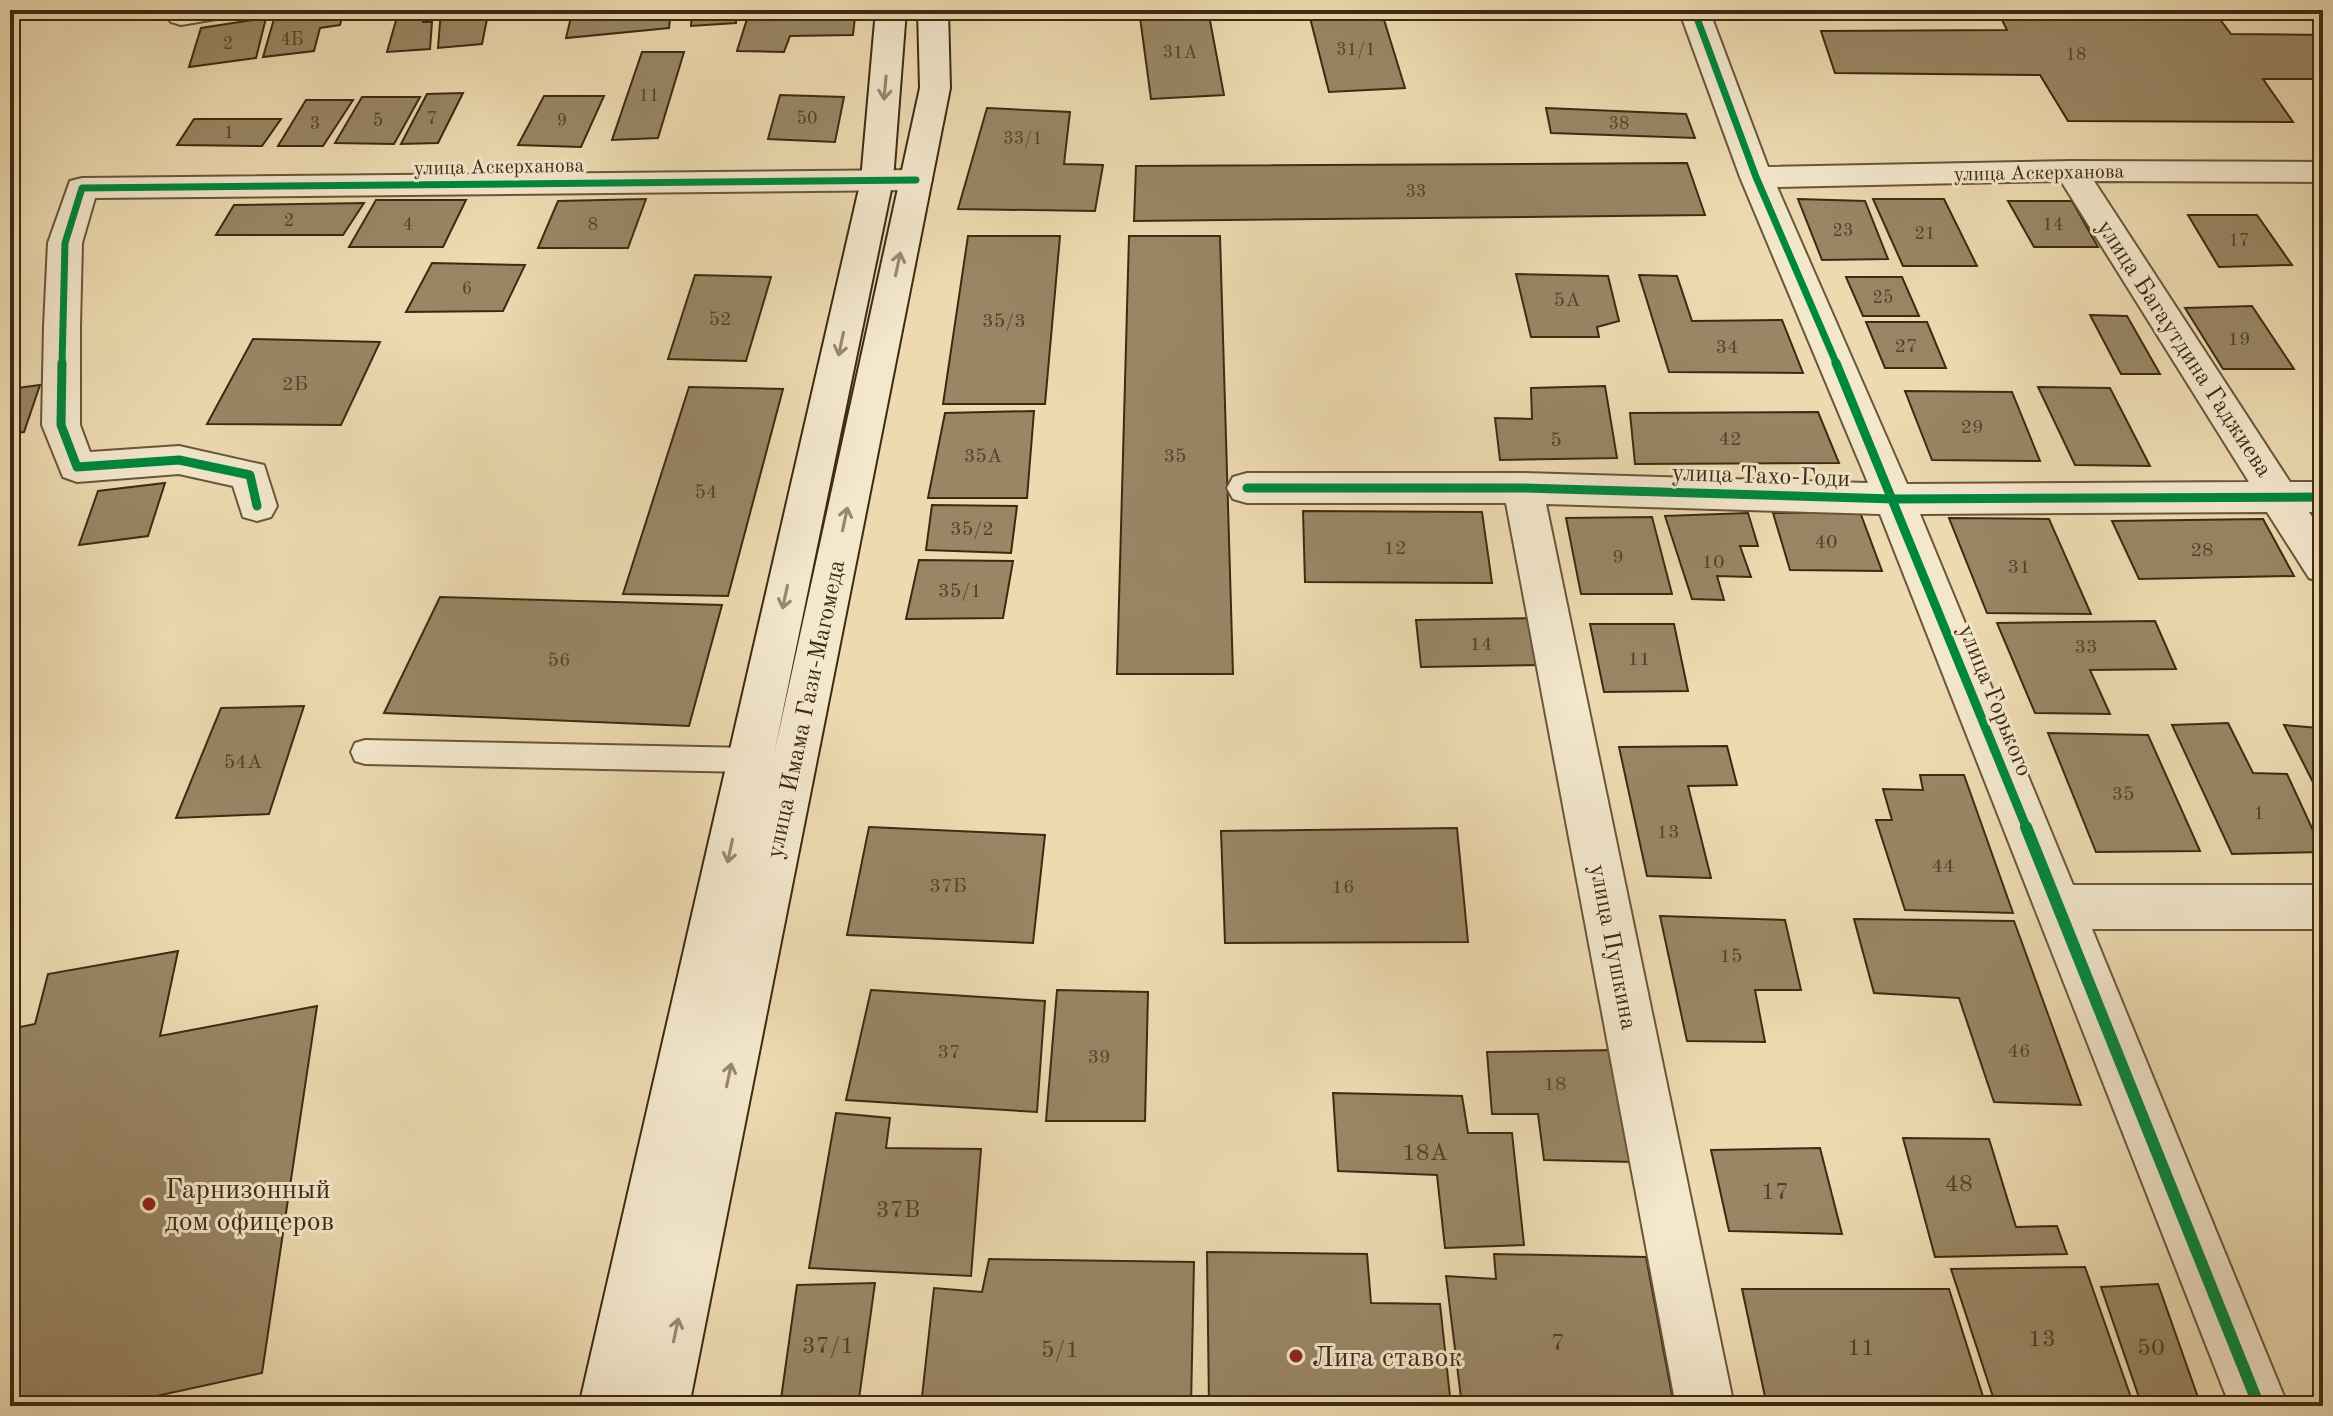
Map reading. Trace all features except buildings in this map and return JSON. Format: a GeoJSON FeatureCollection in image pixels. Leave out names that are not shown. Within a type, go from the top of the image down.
{"type":"FeatureCollection","features":[{"type":"Feature","properties":{"kind":"street"},"geometry":{"type":"LineString","coordinates":[[181,16],[224,10]]}},
{"type":"Feature","properties":{"kind":"street"},"geometry":{"type":"LineString","coordinates":[[608,1406],[750,760],[896,180],[891,10]]}},
{"type":"Feature","properties":{"kind":"street","name":"улица Имама Гази-Магомеда"},"geometry":{"type":"LineString","coordinates":[[660,1406],[896,180],[935,88],[933,10]]}},
{"type":"Feature","properties":{"kind":"street","name":"улица Горького"},"geometry":{"type":"LineString","coordinates":[[1694,10],[1756,177],[1894,499],[2259,1406]]}},
{"type":"Feature","properties":{"kind":"street","name":"улица Аскерханова"},"geometry":{"type":"LineString","coordinates":[[1756,177],[2071,171],[2323,172]]}},
{"type":"Feature","properties":{"kind":"street","name":"улица Багаутдина Гаджиева"},"geometry":{"type":"LineString","coordinates":[[2071,171],[2282,498],[2323,567]]}},
{"type":"Feature","properties":{"kind":"street","name":"улица Аскерханова"},"geometry":{"type":"LineString","coordinates":[[257,506],[250,475],[179,460],[77,467],[61,425],[62,326],[65,243],[82,188],[896,180]]}},
{"type":"Feature","properties":{"kind":"street","name":"улица Тахо-Годи"},"geometry":{"type":"LineString","coordinates":[[1247,488],[1523,488],[1894,499],[2323,497]]}},
{"type":"Feature","properties":{"kind":"street","name":"улица Пушкина"},"geometry":{"type":"LineString","coordinates":[[1523,488],[1705,1406]]}},
{"type":"Feature","properties":{"kind":"street"},"geometry":{"type":"LineString","coordinates":[[2058,907],[2323,907]]}},
{"type":"Feature","properties":{"kind":"lane"},"geometry":{"type":"LineString","coordinates":[[365,752],[750,760]]}},
{"type":"Feature","properties":{"kind":"cycle path"},"geometry":{"type":"LineString","coordinates":[[1694,10],[1756,177],[1894,499],[2259,1406]]}},
{"type":"Feature","properties":{"kind":"cycle path"},"geometry":{"type":"LineString","coordinates":[[257,506],[250,475],[179,460],[77,467],[61,425],[62,326],[65,243],[82,188],[916,180]]}},
{"type":"Feature","properties":{"kind":"cycle path"},"geometry":{"type":"LineString","coordinates":[[1247,488],[1523,488],[1894,499],[2323,497]]}},
{"type":"Feature","properties":{"kind":"place","name":"Гарнизонный дом офицеров"},"geometry":{"type":"Point","coordinates":[149,1204]}},
{"type":"Feature","properties":{"kind":"place","name":"Лига ставок"},"geometry":{"type":"Point","coordinates":[1296,1356]}}]}
